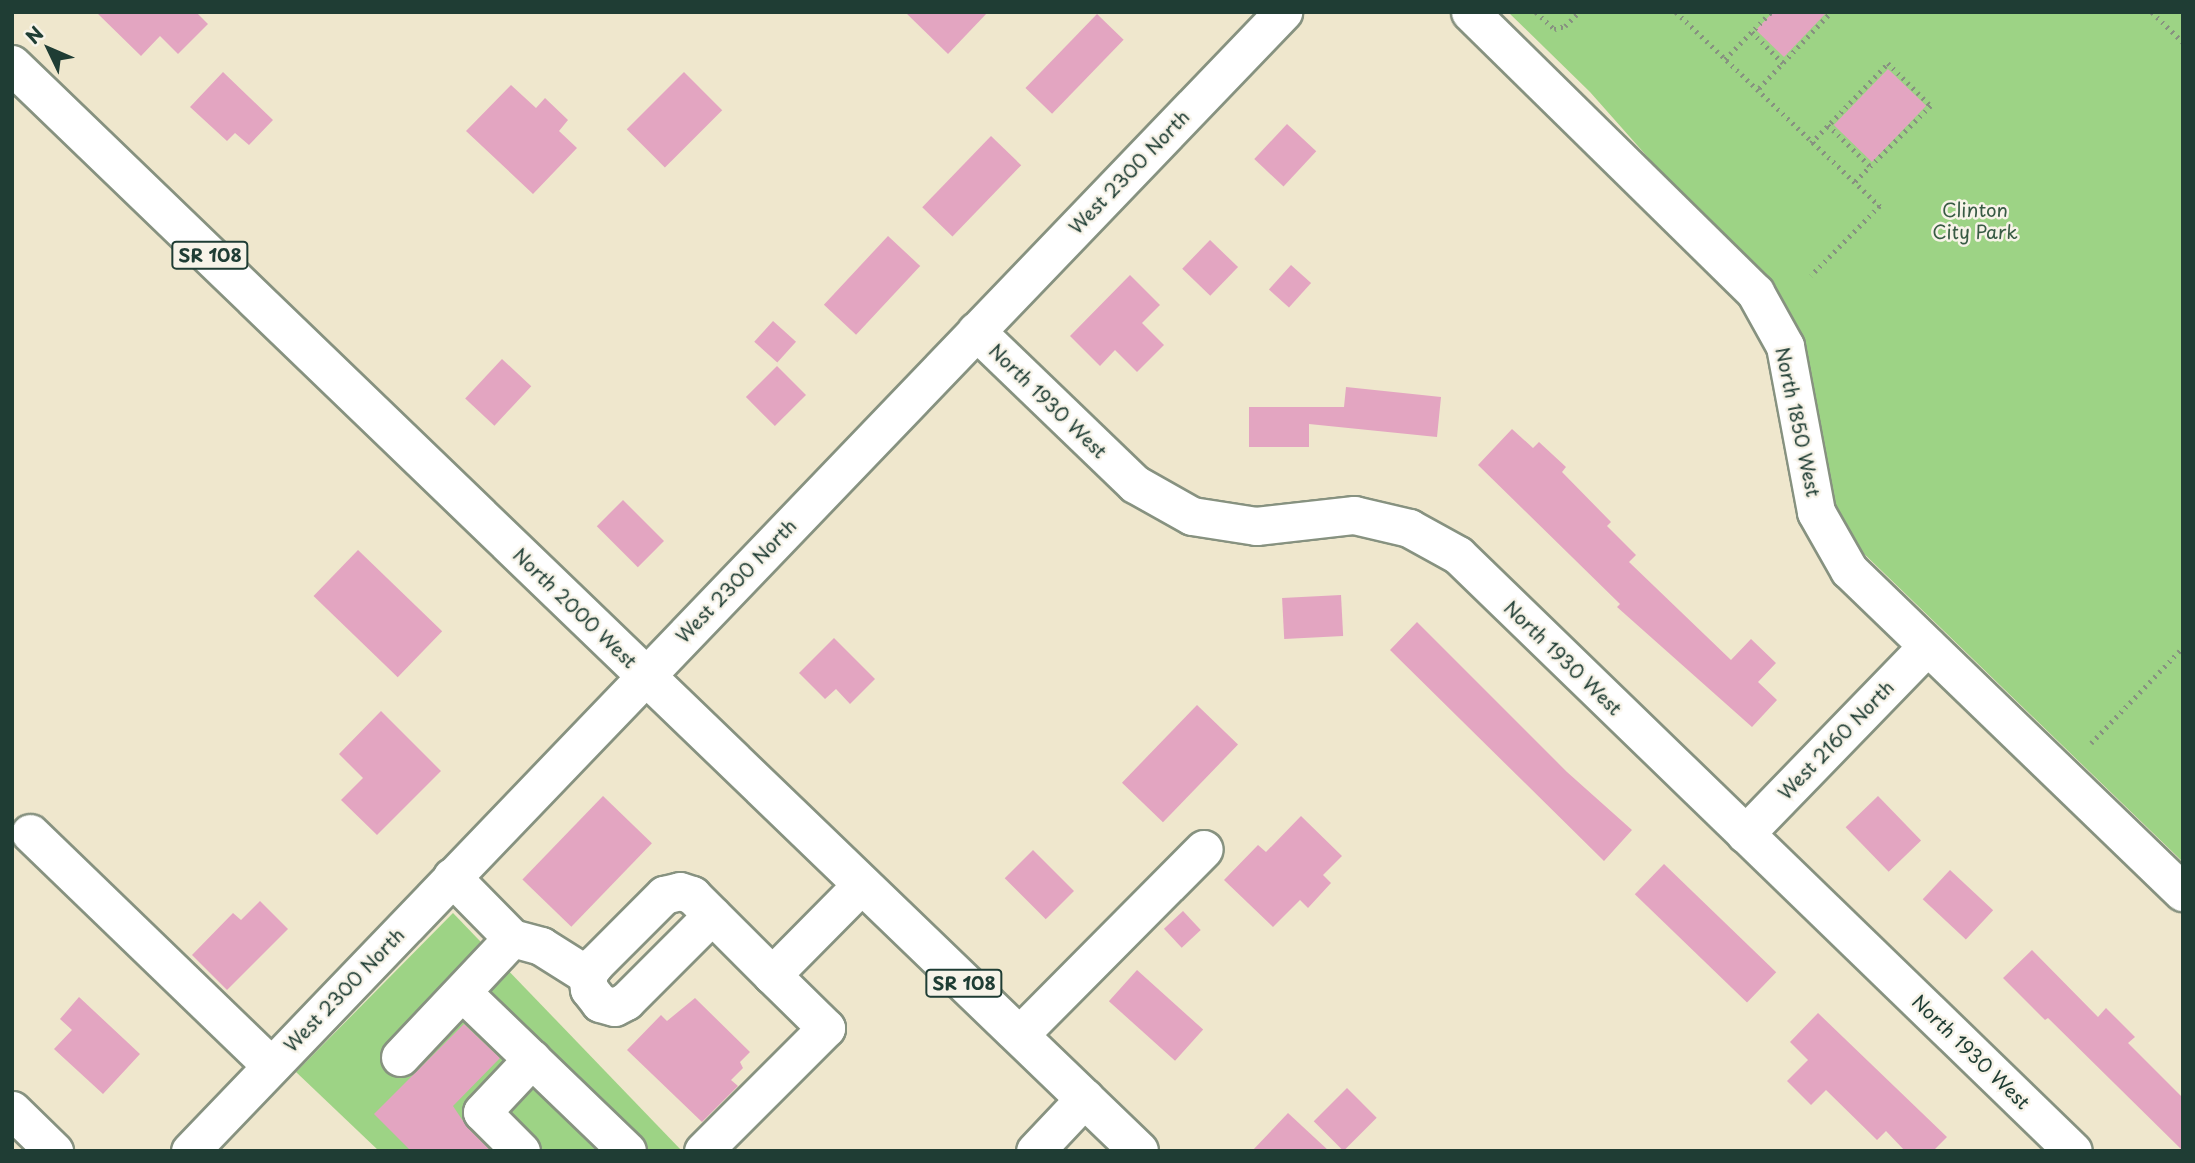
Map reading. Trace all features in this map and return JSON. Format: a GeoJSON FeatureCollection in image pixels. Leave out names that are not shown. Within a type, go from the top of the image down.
{"type":"FeatureCollection","features":[{"type":"Feature","properties":{"kind":"main road","name":"North 2000 West"},"geometry":{"type":"LineString","coordinates":[[12,65],[1139,1151]]}},
{"type":"Feature","properties":{"kind":"street","name":"West 2300 North"},"geometry":{"type":"LineString","coordinates":[[190,1151],[1283,12]]}},
{"type":"Feature","properties":{"kind":"street","name":"North 1850 West"},"geometry":{"type":"LineString","coordinates":[[1470,12],[1755,292],[1785,346],[1816,512],[1849,570],[2183,892]]}},
{"type":"Feature","properties":{"kind":"street","name":"North 1930 West"},"geometry":{"type":"LineString","coordinates":[[976,331],[1135,484],[1192,516],[1256,526],[1354,515],[1409,528],[1458,555],[2073,1151]]}},
{"type":"Feature","properties":{"kind":"street","name":"West 2160 North"},"geometry":{"type":"LineString","coordinates":[[1745,834],[1927,646]]}},
{"type":"Feature","properties":{"kind":"street"},"geometry":{"type":"LineString","coordinates":[[30,833],[271,1066]]}},
{"type":"Feature","properties":{"kind":"street"},"geometry":{"type":"LineString","coordinates":[[1019,1035],[1204,849]]}},
{"type":"Feature","properties":{"kind":"street"},"geometry":{"type":"LineString","coordinates":[[452,877],[512,938],[541,946],[587,975],[589,989],[600,1003],[614,1007],[626,1001],[712,915]]}},
{"type":"Feature","properties":{"kind":"street"},"geometry":{"type":"LineString","coordinates":[[772,975],[862,884]]}},
{"type":"Feature","properties":{"kind":"street"},"geometry":{"type":"LineString","coordinates":[[587,975],[664,895],[680,891],[692,895],[826,1028],[703,1151]]}},
{"type":"Feature","properties":{"kind":"street"},"geometry":{"type":"LineString","coordinates":[[400,1057],[512,938]]}},
{"type":"Feature","properties":{"kind":"street"},"geometry":{"type":"LineString","coordinates":[[462,992],[627,1151]]}},
{"type":"Feature","properties":{"kind":"street"},"geometry":{"type":"LineString","coordinates":[[521,1151],[482,1112],[532,1059]]}},
{"type":"Feature","properties":{"kind":"street"},"geometry":{"type":"LineString","coordinates":[[1035,1151],[1085,1098]]}},
{"type":"Feature","properties":{"kind":"street"},"geometry":{"type":"LineString","coordinates":[[12,1110],[54,1151]]}},
{"type":"Feature","properties":{"kind":"path"},"geometry":{"type":"LineString","coordinates":[[1536,12],[1554,29],[1566,26],[1580,12]]}},
{"type":"Feature","properties":{"kind":"path"},"geometry":{"type":"LineString","coordinates":[[1676,12],[1759,88],[1811,143],[1880,206],[1811,276]]}},
{"type":"Feature","properties":{"kind":"path"},"geometry":{"type":"LineString","coordinates":[[1725,59],[1771,12]]}},
{"type":"Feature","properties":{"kind":"path"},"geometry":{"type":"LineString","coordinates":[[1819,12],[1825,18]]}},
{"type":"Feature","properties":{"kind":"path"},"geometry":{"type":"LineString","coordinates":[[1759,88],[1830,12]]}},
{"type":"Feature","properties":{"kind":"path"},"geometry":{"type":"LineString","coordinates":[[2152,12],[2183,42]]}},
{"type":"Feature","properties":{"kind":"path"},"geometry":{"type":"LineString","coordinates":[[1752,32],[1783,63]]}},
{"type":"Feature","properties":{"kind":"path"},"geometry":{"type":"LineString","coordinates":[[1811,143],[1888,63],[1931,106],[1854,183]]}},
{"type":"Feature","properties":{"kind":"path"},"geometry":{"type":"LineString","coordinates":[[1828,125],[1871,167]]}},
{"type":"Feature","properties":{"kind":"path"},"geometry":{"type":"LineString","coordinates":[[2091,743],[2183,647]]}},
{"type":"Feature","properties":{"kind":"green space","name":"Clinton City Park"},"geometry":{"type":"Polygon","coordinates":[[[1508,12],[2183,12],[2183,862],[1857,547],[1840,518],[1833,497],[1806,355],[1781,296],[1759,270],[1676,189],[1590,92],[1508,12]]]}},
{"type":"Feature","properties":{"kind":"green space"},"geometry":{"type":"Polygon","coordinates":[[[453,913],[682,1151],[379,1151],[296,1072],[453,913]]]}},
{"type":"Feature","properties":{"kind":"building"},"geometry":{"type":"Polygon","coordinates":[[[96,12],[196,12],[208,24],[178,54],[160,36],[141,56],[96,12]]]}},
{"type":"Feature","properties":{"kind":"building"},"geometry":{"type":"Polygon","coordinates":[[[905,12],[988,12],[948,54],[905,12]]]}},
{"type":"Feature","properties":{"kind":"building"},"geometry":{"type":"Polygon","coordinates":[[[1773,12],[1827,12],[1784,57],[1756,30],[1773,12]]]}},
{"type":"Feature","properties":{"kind":"building"},"geometry":{"type":"Polygon","coordinates":[[[1097,14],[1124,40],[1052,114],[1025,88],[1097,14]]]}},
{"type":"Feature","properties":{"kind":"building"},"geometry":{"type":"Polygon","coordinates":[[[1888,69],[1926,106],[1872,162],[1834,125],[1888,69]]]}},
{"type":"Feature","properties":{"kind":"building"},"geometry":{"type":"Polygon","coordinates":[[[223,72],[273,120],[249,145],[235,133],[227,141],[190,107],[223,72]]]}},
{"type":"Feature","properties":{"kind":"building"},"geometry":{"type":"Polygon","coordinates":[[[684,72],[722,110],[665,167],[627,129],[684,72]]]}},
{"type":"Feature","properties":{"kind":"building"},"geometry":{"type":"Polygon","coordinates":[[[511,85],[536,108],[545,98],[568,120],[559,131],[577,148],[533,194],[466,131],[511,85]]]}},
{"type":"Feature","properties":{"kind":"building"},"geometry":{"type":"Polygon","coordinates":[[[1287,124],[1316,151],[1284,186],[1254,159],[1287,124]]]}},
{"type":"Feature","properties":{"kind":"building"},"geometry":{"type":"Polygon","coordinates":[[[991,136],[1021,165],[952,236],[922,207],[991,136]]]}},
{"type":"Feature","properties":{"kind":"building"},"geometry":{"type":"Polygon","coordinates":[[[888,236],[920,266],[856,335],[824,305],[888,236]]]}},
{"type":"Feature","properties":{"kind":"building"},"geometry":{"type":"Polygon","coordinates":[[[1210,240],[1238,267],[1210,296],[1182,269],[1210,240]]]}},
{"type":"Feature","properties":{"kind":"building"},"geometry":{"type":"Polygon","coordinates":[[[1291,265],[1311,283],[1289,308],[1269,290],[1291,265]]]}},
{"type":"Feature","properties":{"kind":"building"},"geometry":{"type":"Polygon","coordinates":[[[1130,275],[1160,305],[1142,323],[1164,345],[1137,372],[1115,350],[1100,366],[1070,336],[1130,275]]]}},
{"type":"Feature","properties":{"kind":"building"},"geometry":{"type":"Polygon","coordinates":[[[773,321],[796,342],[777,363],[754,342],[773,321]]]}},
{"type":"Feature","properties":{"kind":"building"},"geometry":{"type":"Polygon","coordinates":[[[502,359],[531,386],[494,426],[465,398],[502,359]]]}},
{"type":"Feature","properties":{"kind":"building"},"geometry":{"type":"Polygon","coordinates":[[[777,366],[806,395],[775,426],[746,397],[777,366]]]}},
{"type":"Feature","properties":{"kind":"building"},"geometry":{"type":"Polygon","coordinates":[[[1346,387],[1441,397],[1437,437],[1309,424],[1309,447],[1249,447],[1249,407],[1344,407],[1346,387]]]}},
{"type":"Feature","properties":{"kind":"building"},"geometry":{"type":"Polygon","coordinates":[[[1512,429],[1533,448],[1539,442],[1566,467],[1562,472],[1611,522],[1607,526],[1636,555],[1629,562],[1731,660],[1751,639],[1776,663],[1758,682],[1777,700],[1752,727],[1617,607],[1620,604],[1478,465],[1512,429]]]}},
{"type":"Feature","properties":{"kind":"building"},"geometry":{"type":"Polygon","coordinates":[[[623,500],[664,541],[638,567],[597,526],[623,500]]]}},
{"type":"Feature","properties":{"kind":"building"},"geometry":{"type":"Polygon","coordinates":[[[358,550],[442,631],[398,677],[314,596],[358,550]]]}},
{"type":"Feature","properties":{"kind":"building"},"geometry":{"type":"Polygon","coordinates":[[[1341,595],[1343,636],[1284,639],[1282,598],[1341,595]]]}},
{"type":"Feature","properties":{"kind":"building"},"geometry":{"type":"Polygon","coordinates":[[[1417,622],[1567,772],[1632,830],[1604,861],[1390,650],[1417,622]]]}},
{"type":"Feature","properties":{"kind":"building"},"geometry":{"type":"Polygon","coordinates":[[[834,638],[875,679],[850,704],[836,689],[825,699],[799,673],[834,638]]]}},
{"type":"Feature","properties":{"kind":"building"},"geometry":{"type":"Polygon","coordinates":[[[1197,705],[1238,745],[1163,822],[1122,783],[1197,705]]]}},
{"type":"Feature","properties":{"kind":"building"},"geometry":{"type":"Polygon","coordinates":[[[381,711],[441,771],[377,835],[341,800],[363,778],[339,754],[381,711]]]}},
{"type":"Feature","properties":{"kind":"building"},"geometry":{"type":"Polygon","coordinates":[[[603,796],[652,843],[571,927],[522,879],[603,796]]]}},
{"type":"Feature","properties":{"kind":"building"},"geometry":{"type":"Polygon","coordinates":[[[1878,796],[1921,841],[1889,872],[1846,827],[1878,796]]]}},
{"type":"Feature","properties":{"kind":"building"},"geometry":{"type":"Polygon","coordinates":[[[1301,816],[1342,856],[1323,875],[1331,883],[1308,908],[1300,900],[1273,927],[1224,880],[1258,845],[1266,852],[1301,816]]]}},
{"type":"Feature","properties":{"kind":"building"},"geometry":{"type":"Polygon","coordinates":[[[1033,850],[1074,891],[1046,919],[1005,878],[1033,850]]]}},
{"type":"Feature","properties":{"kind":"building"},"geometry":{"type":"Polygon","coordinates":[[[1664,864],[1776,972],[1747,1003],[1635,894],[1664,864]]]}},
{"type":"Feature","properties":{"kind":"building"},"geometry":{"type":"Polygon","coordinates":[[[1950,870],[1993,910],[1966,939],[1923,899],[1950,870]]]}},
{"type":"Feature","properties":{"kind":"building"},"geometry":{"type":"Polygon","coordinates":[[[260,901],[288,929],[227,990],[192,955],[233,913],[241,920],[260,901]]]}},
{"type":"Feature","properties":{"kind":"building"},"geometry":{"type":"Polygon","coordinates":[[[1183,911],[1201,930],[1182,948],[1164,929],[1183,911]]]}},
{"type":"Feature","properties":{"kind":"building"},"geometry":{"type":"Polygon","coordinates":[[[2032,950],[2098,1017],[2106,1008],[2135,1037],[2128,1043],[2183,1098],[2183,1151],[2048,1018],[2045,1020],[2003,978],[2032,950]]]}},
{"type":"Feature","properties":{"kind":"building"},"geometry":{"type":"Polygon","coordinates":[[[1137,970],[1203,1030],[1175,1061],[1109,1001],[1137,970]]]}},
{"type":"Feature","properties":{"kind":"building"},"geometry":{"type":"Polygon","coordinates":[[[79,997],[140,1054],[103,1094],[54,1049],[72,1030],[60,1019],[79,997]]]}},
{"type":"Feature","properties":{"kind":"building"},"geometry":{"type":"Polygon","coordinates":[[[695,998],[750,1052],[740,1062],[743,1068],[731,1080],[738,1086],[702,1122],[627,1050],[661,1015],[667,1021],[695,998]]]}},
{"type":"Feature","properties":{"kind":"building"},"geometry":{"type":"Polygon","coordinates":[[[1818,1013],[1947,1137],[1933,1151],[1905,1151],[1886,1131],[1877,1140],[1826,1090],[1811,1105],[1787,1081],[1808,1060],[1790,1042],[1818,1013]]]}},
{"type":"Feature","properties":{"kind":"building"},"geometry":{"type":"Polygon","coordinates":[[[464,1024],[500,1058],[453,1106],[467,1127],[491,1151],[411,1151],[374,1114],[464,1024]]]}},
{"type":"Feature","properties":{"kind":"building"},"geometry":{"type":"Polygon","coordinates":[[[1347,1088],[1377,1118],[1343,1151],[1314,1121],[1347,1088]]]}},
{"type":"Feature","properties":{"kind":"building"},"geometry":{"type":"Polygon","coordinates":[[[1288,1113],[1329,1151],[1252,1151],[1288,1113]]]}}]}
